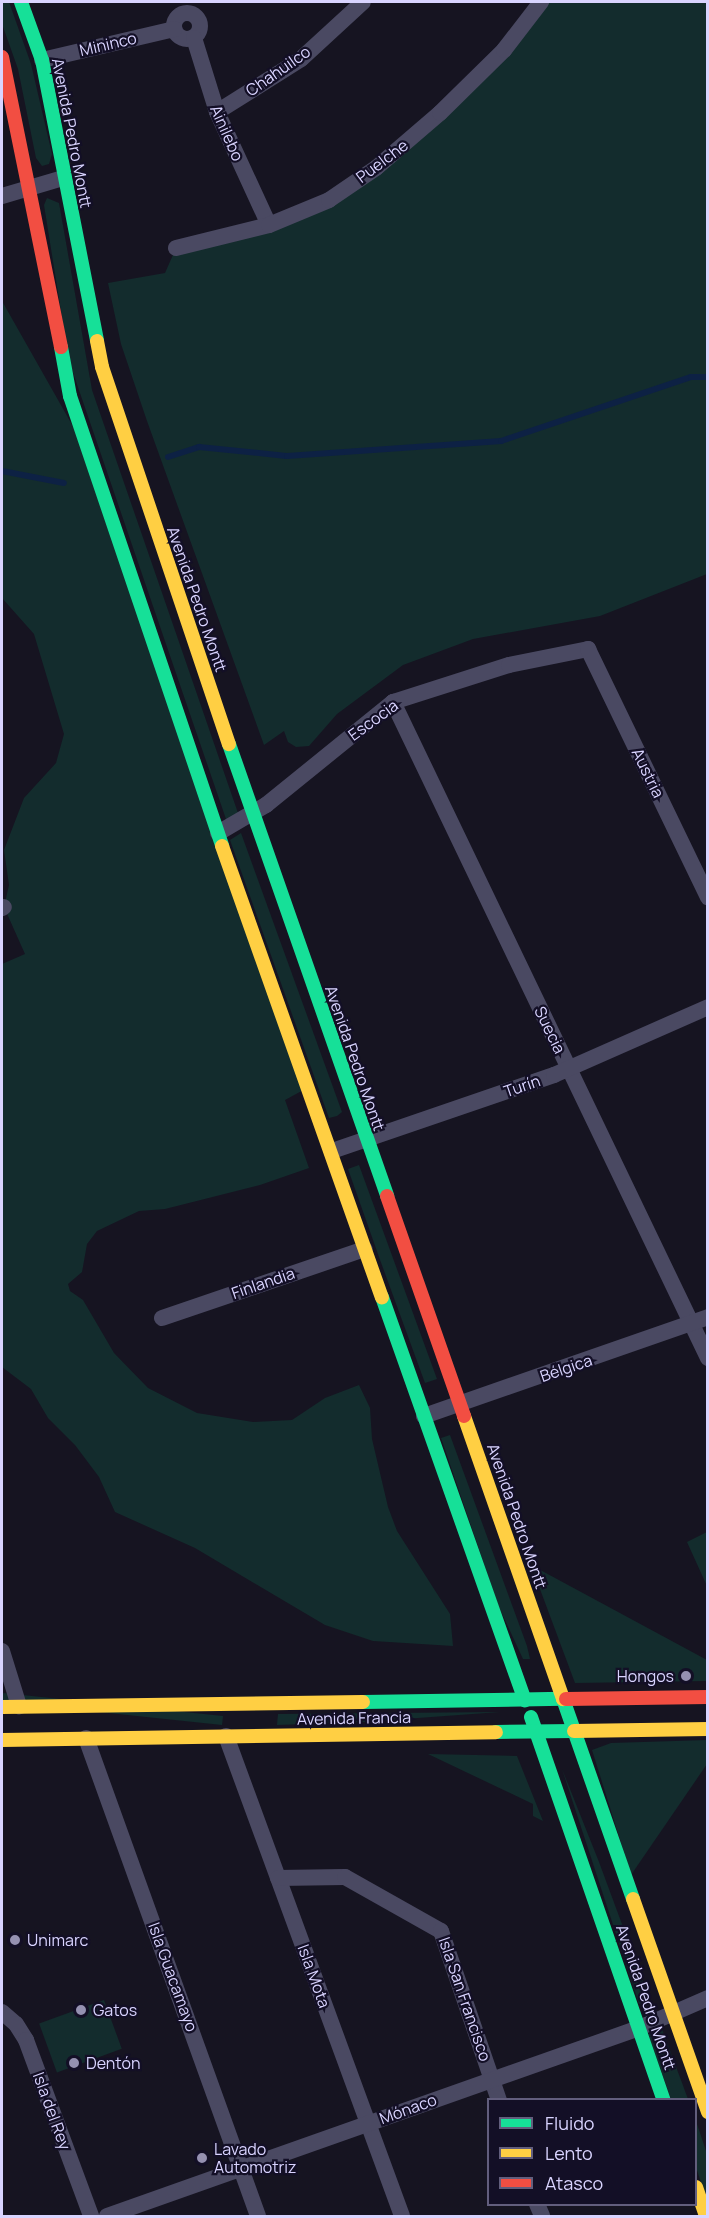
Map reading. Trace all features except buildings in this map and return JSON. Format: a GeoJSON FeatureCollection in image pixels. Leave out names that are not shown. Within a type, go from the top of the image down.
{"type":"FeatureCollection","features":[{"type":"Feature","properties":{"kind":"main road","name":"Avenida Pedro Montt"},"geometry":{"type":"LineString","coordinates":[[21,2],[42,60],[63,178],[102,367],[253,814],[672,2015],[708,2112]]}},
{"type":"Feature","properties":{"kind":"main road","name":"Avenida Pedro Montt"},"geometry":{"type":"LineString","coordinates":[[2,57],[31,187],[70,396],[218,833],[332,1151],[663,2098]]}},
{"type":"Feature","properties":{"kind":"main road","name":"Avenida Francia"},"geometry":{"type":"LineString","coordinates":[[2,1740],[226,1736],[248,1720],[525,1700],[708,1697]]}},
{"type":"Feature","properties":{"kind":"main road","name":"Avenida Francia"},"geometry":{"type":"LineString","coordinates":[[2,1707],[19,1706],[248,1720],[536,1731],[708,1729]]}},
{"type":"Feature","properties":{"kind":"main road"},"geometry":{"type":"LineString","coordinates":[[697,2190],[706,2217]]}},
{"type":"Feature","properties":{"kind":"street","name":"Chahuilco"},"geometry":{"type":"LineString","coordinates":[[217,112],[301,58],[363,2]]}},
{"type":"Feature","properties":{"kind":"street","name":"Puelche"},"geometry":{"type":"LineString","coordinates":[[176,248],[269,225],[329,200],[402,146],[504,50],[541,2]]}},
{"type":"Feature","properties":{"kind":"street"},"geometry":{"type":"LineString","coordinates":[[186,7],[200,22],[200,31],[194,38],[181,38],[174,28],[177,16],[186,7]]}},
{"type":"Feature","properties":{"kind":"street","name":"Mininco"},"geometry":{"type":"LineString","coordinates":[[42,60],[174,28]]}},
{"type":"Feature","properties":{"kind":"street","name":"Ainilebo"},"geometry":{"type":"LineString","coordinates":[[194,38],[217,112],[269,225]]}},
{"type":"Feature","properties":{"kind":"street"},"geometry":{"type":"LineString","coordinates":[[2,196],[63,178]]}},
{"type":"Feature","properties":{"kind":"street","name":"Escocia"},"geometry":{"type":"LineString","coordinates":[[218,833],[253,814],[393,702],[509,665],[588,649]]}},
{"type":"Feature","properties":{"kind":"street","name":"Austria"},"geometry":{"type":"LineString","coordinates":[[588,649],[708,897]]}},
{"type":"Feature","properties":{"kind":"street","name":"Suecia"},"geometry":{"type":"LineString","coordinates":[[393,702],[708,1358]]}},
{"type":"Feature","properties":{"kind":"street","name":"Turín"},"geometry":{"type":"LineString","coordinates":[[332,1151],[569,1069],[708,1007]]}},
{"type":"Feature","properties":{"kind":"street","name":"Finlandia"},"geometry":{"type":"LineString","coordinates":[[162,1318],[365,1249]]}},
{"type":"Feature","properties":{"kind":"street","name":"Bélgica"},"geometry":{"type":"LineString","coordinates":[[424,1416],[692,1326],[708,1317]]}},
{"type":"Feature","properties":{"kind":"street"},"geometry":{"type":"LineString","coordinates":[[2,1651],[19,1706]]}},
{"type":"Feature","properties":{"kind":"street","name":"Isla Mota"},"geometry":{"type":"LineString","coordinates":[[226,1736],[402,2217]]}},
{"type":"Feature","properties":{"kind":"street","name":"Isla Guacamayo"},"geometry":{"type":"LineString","coordinates":[[86,1738],[258,2217]]}},
{"type":"Feature","properties":{"kind":"street","name":"Isla San Francisco"},"geometry":{"type":"LineString","coordinates":[[278,1878],[345,1877],[441,1931],[498,2098]]}},
{"type":"Feature","properties":{"kind":"street","name":"Mónaco"},"geometry":{"type":"LineString","coordinates":[[107,2217],[492,2078],[639,2028],[708,1998]]}},
{"type":"Feature","properties":{"kind":"street","name":"Isla del Rey"},"geometry":{"type":"LineString","coordinates":[[2,2012],[16,2024],[26,2040],[91,2217]]}},
{"type":"Feature","properties":{"kind":"green space"},"geometry":{"type":"Polygon","coordinates":[[[2,2],[9,2],[31,64],[52,154],[49,164],[42,166],[36,158],[18,69],[2,24],[2,2]]]}},
{"type":"Feature","properties":{"kind":"green space"},"geometry":{"type":"Polygon","coordinates":[[[541,2],[707,2],[707,574],[600,616],[473,639],[403,665],[337,714],[309,746],[296,747],[288,742],[284,731],[264,745],[121,344],[108,283],[165,273],[176,248],[269,225],[376,168],[541,2]]]}},
{"type":"Feature","properties":{"kind":"green space"},"geometry":{"type":"Polygon","coordinates":[[[47,198],[59,203],[92,390],[238,813],[227,822],[69,361],[44,205],[47,198]]]}},
{"type":"Feature","properties":{"kind":"green space"},"geometry":{"type":"Polygon","coordinates":[[[2,301],[79,437],[307,1088],[285,1100],[309,1168],[260,1185],[165,1209],[139,1211],[97,1231],[87,1244],[82,1272],[68,1284],[70,1291],[83,1300],[114,1353],[148,1388],[197,1413],[253,1422],[292,1420],[325,1398],[359,1385],[370,1408],[372,1439],[388,1507],[397,1531],[450,1614],[453,1646],[373,1641],[325,1625],[195,1548],[115,1512],[99,1477],[75,1445],[48,1418],[31,1389],[2,1367],[2,964],[25,954],[4,907],[9,885],[4,850],[24,798],[56,763],[64,734],[34,634],[2,598],[2,301]]]}},
{"type":"Feature","properties":{"kind":"green space"},"geometry":{"type":"Polygon","coordinates":[[[241,833],[342,1112],[337,1116],[329,1118],[230,840],[241,833]]]}},
{"type":"Feature","properties":{"kind":"green space"},"geometry":{"type":"Polygon","coordinates":[[[359,1165],[437,1379],[425,1383],[348,1169],[359,1165]]]}},
{"type":"Feature","properties":{"kind":"green space"},"geometry":{"type":"Polygon","coordinates":[[[450,1435],[530,1659],[523,1659],[498,1605],[441,1438],[450,1435]]]}},
{"type":"Feature","properties":{"kind":"green space"},"geometry":{"type":"Polygon","coordinates":[[[707,1532],[707,1586],[687,1542],[707,1532]]]}},
{"type":"Feature","properties":{"kind":"green space"},"geometry":{"type":"Polygon","coordinates":[[[531,1565],[707,1660],[707,1681],[575,1683],[531,1565]]]}},
{"type":"Feature","properties":{"kind":"green space"},"geometry":{"type":"Polygon","coordinates":[[[3,1693],[223,1716],[222,1725],[2,1702],[3,1693]]]}},
{"type":"Feature","properties":{"kind":"green space"},"geometry":{"type":"Polygon","coordinates":[[[500,1712],[363,1722],[277,1725],[278,1714],[500,1712]]]}},
{"type":"Feature","properties":{"kind":"green space"},"geometry":{"type":"Polygon","coordinates":[[[707,1740],[707,1764],[631,1875],[592,1750],[611,1743],[707,1740]]]}},
{"type":"Feature","properties":{"kind":"green space"},"geometry":{"type":"Polygon","coordinates":[[[428,1754],[517,1756],[543,1821],[533,1816],[533,1804],[428,1754]]]}},
{"type":"Feature","properties":{"kind":"green space"},"geometry":{"type":"Polygon","coordinates":[[[562,1769],[650,2000],[639,2004],[562,1769]]]}},
{"type":"Feature","properties":{"kind":"green space"},"geometry":{"type":"Polygon","coordinates":[[[104,2000],[122,2049],[57,2072],[39,2024],[104,2000]]]}},
{"type":"Feature","properties":{"kind":"green space"},"geometry":{"type":"Polygon","coordinates":[[[662,2029],[688,2098],[671,2098],[648,2034],[662,2029]]]}},
{"type":"Feature","properties":{"kind":"green space"},"geometry":{"type":"Polygon","coordinates":[[[697,2124],[707,2154],[707,2201],[697,2170],[697,2124]]]}},
{"type":"Feature","properties":{"kind":"waterway"},"geometry":{"type":"LineString","coordinates":[[168,457],[199,447],[287,456],[501,441],[691,377],[708,377]]}},
{"type":"Feature","properties":{"kind":"waterway"},"geometry":{"type":"LineString","coordinates":[[2,471],[64,483]]}},
{"type":"Feature","properties":{"kind":"traffic: fast"},"geometry":{"type":"LineString","coordinates":[[21,2],[42,60],[97,341]]}},
{"type":"Feature","properties":{"kind":"traffic: fast"},"geometry":{"type":"LineString","coordinates":[[61,347],[70,396],[222,846]]}},
{"type":"Feature","properties":{"kind":"traffic: fast"},"geometry":{"type":"LineString","coordinates":[[229,744],[387,1196]]}},
{"type":"Feature","properties":{"kind":"traffic: fast"},"geometry":{"type":"LineString","coordinates":[[382,1297],[525,1700]]}},
{"type":"Feature","properties":{"kind":"traffic: fast"},"geometry":{"type":"LineString","coordinates":[[363,1702],[563,1699],[633,1899]]}},
{"type":"Feature","properties":{"kind":"traffic: fast"},"geometry":{"type":"LineString","coordinates":[[531,1717],[663,2098]]}},
{"type":"Feature","properties":{"kind":"traffic: fast"},"geometry":{"type":"LineString","coordinates":[[496,1732],[574,1731]]}},
{"type":"Feature","properties":{"kind":"traffic: slow"},"geometry":{"type":"LineString","coordinates":[[97,341],[102,367],[229,744]]}},
{"type":"Feature","properties":{"kind":"traffic: slow"},"geometry":{"type":"LineString","coordinates":[[222,846],[382,1297]]}},
{"type":"Feature","properties":{"kind":"traffic: slow"},"geometry":{"type":"LineString","coordinates":[[464,1416],[563,1699],[566,1699]]}},
{"type":"Feature","properties":{"kind":"traffic: slow"},"geometry":{"type":"LineString","coordinates":[[2,1707],[363,1702]]}},
{"type":"Feature","properties":{"kind":"traffic: slow"},"geometry":{"type":"LineString","coordinates":[[574,1731],[708,1729]]}},
{"type":"Feature","properties":{"kind":"traffic: slow"},"geometry":{"type":"LineString","coordinates":[[2,1740],[496,1732]]}},
{"type":"Feature","properties":{"kind":"traffic: slow"},"geometry":{"type":"LineString","coordinates":[[633,1899],[708,2112]]}},
{"type":"Feature","properties":{"kind":"traffic: slow"},"geometry":{"type":"LineString","coordinates":[[697,2190],[706,2216]]}},
{"type":"Feature","properties":{"kind":"traffic: jam"},"geometry":{"type":"LineString","coordinates":[[2,57],[61,347]]}},
{"type":"Feature","properties":{"kind":"traffic: jam"},"geometry":{"type":"LineString","coordinates":[[387,1196],[464,1416]]}},
{"type":"Feature","properties":{"kind":"traffic: jam"},"geometry":{"type":"LineString","coordinates":[[566,1699],[708,1697]]}},
{"type":"Feature","properties":{"kind":"place","name":"Hongos"},"geometry":{"type":"Point","coordinates":[686,1676]}},
{"type":"Feature","properties":{"kind":"place","name":"Unimarc"},"geometry":{"type":"Point","coordinates":[15,1940]}},
{"type":"Feature","properties":{"kind":"place","name":"Gatos"},"geometry":{"type":"Point","coordinates":[81,2010]}},
{"type":"Feature","properties":{"kind":"place","name":"Dentón"},"geometry":{"type":"Point","coordinates":[74,2063]}},
{"type":"Feature","properties":{"kind":"place","name":"Lavado Automotriz"},"geometry":{"type":"Point","coordinates":[202,2158]}}]}
